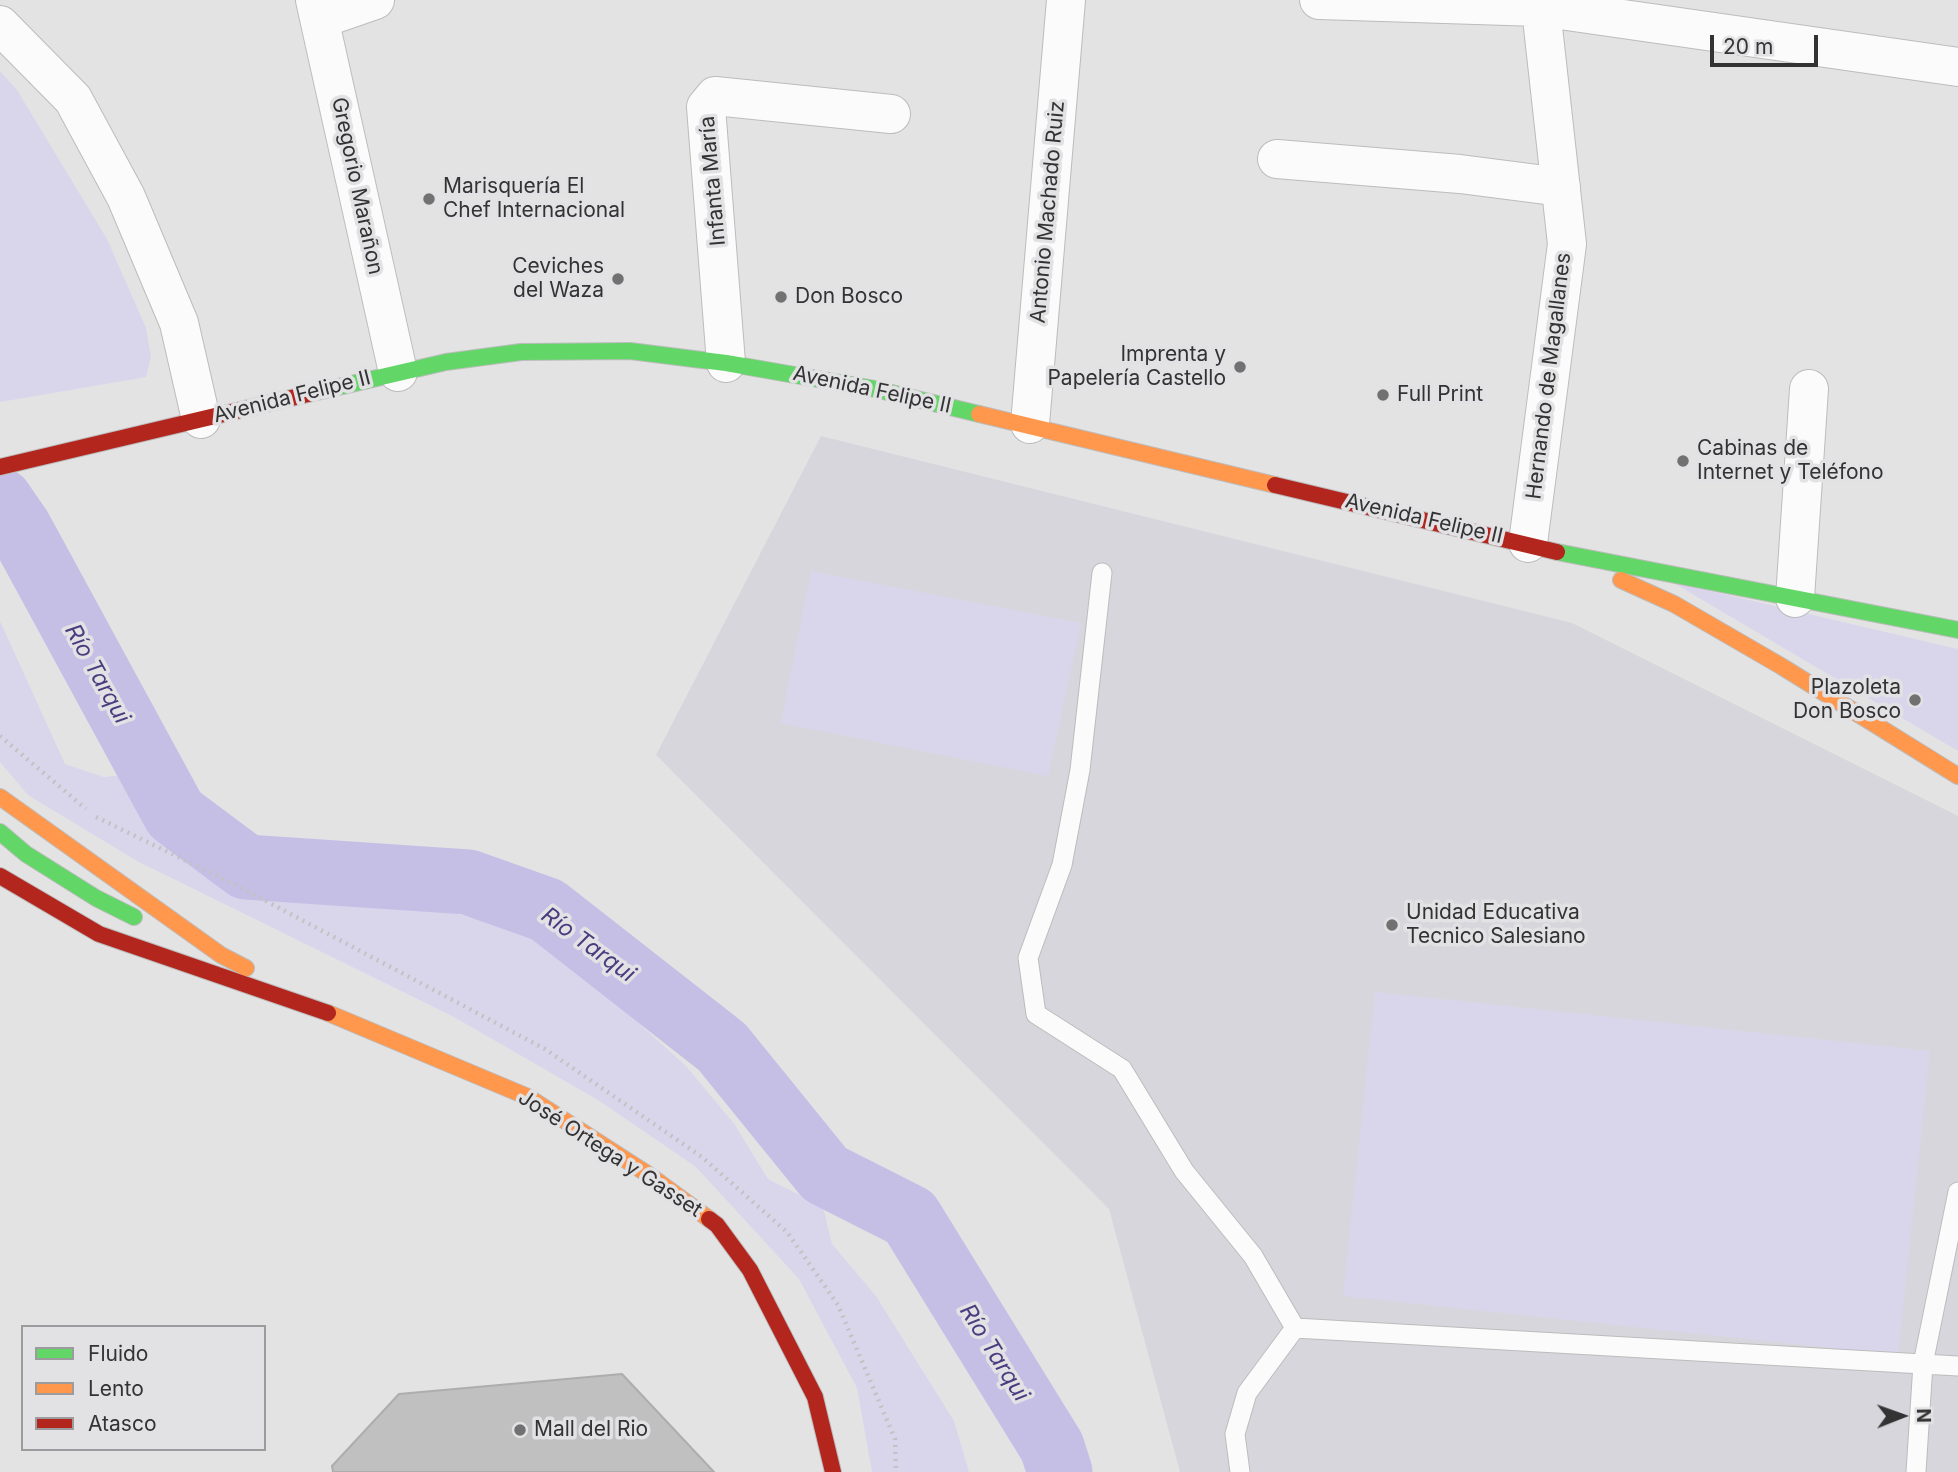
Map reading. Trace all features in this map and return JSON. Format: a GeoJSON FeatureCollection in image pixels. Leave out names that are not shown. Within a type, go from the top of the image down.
{"type":"FeatureCollection","features":[{"type":"Feature","properties":{"kind":"main road","name":"Avenida Felipe II"},"geometry":{"type":"LineString","coordinates":[[0,467],[398,372],[494,355],[595,350],[664,354],[875,389],[1565,554],[1958,629]]}},
{"type":"Feature","properties":{"kind":"main road","name":"Avenida Felipe II"},"geometry":{"type":"LineString","coordinates":[[13,446],[186,423]]}},
{"type":"Feature","properties":{"kind":"main road","name":"Avenida Felipe II"},"geometry":{"type":"LineString","coordinates":[[1565,554],[1674,604],[1958,776]]}},
{"type":"Feature","properties":{"kind":"main road","name":"José Ortega y Gasset"},"geometry":{"type":"LineString","coordinates":[[0,797],[221,955],[324,1010]]}},
{"type":"Feature","properties":{"kind":"main road"},"geometry":{"type":"LineString","coordinates":[[0,832],[26,854],[96,898],[324,1010]]}},
{"type":"Feature","properties":{"kind":"main road","name":"José Ortega y Gasset"},"geometry":{"type":"LineString","coordinates":[[0,876],[99,934],[324,1010],[528,1097],[649,1175],[717,1224],[750,1270],[815,1397],[833,1472]]}},
{"type":"Feature","properties":{"kind":"street"},"geometry":{"type":"LineString","coordinates":[[318,10],[374,0]]}},
{"type":"Feature","properties":{"kind":"street","name":"Antonio Machado Ruiz"},"geometry":{"type":"LineString","coordinates":[[1030,424],[1066,0]]}},
{"type":"Feature","properties":{"kind":"street"},"geometry":{"type":"LineString","coordinates":[[1319,0],[1539,4],[1958,67]]}},
{"type":"Feature","properties":{"kind":"street","name":"Hernando de Magallanes"},"geometry":{"type":"LineString","coordinates":[[1528,543],[1567,244],[1539,4]]}},
{"type":"Feature","properties":{"kind":"street","name":"Gregorio Marañon"},"geometry":{"type":"LineString","coordinates":[[318,10],[398,372]]}},
{"type":"Feature","properties":{"kind":"street"},"geometry":{"type":"LineString","coordinates":[[0,26],[73,100],[126,197],[180,323],[186,423]]}},
{"type":"Feature","properties":{"kind":"street","name":"Infanta María"},"geometry":{"type":"LineString","coordinates":[[726,363],[706,107],[715,96],[891,114]]}},
{"type":"Feature","properties":{"kind":"street"},"geometry":{"type":"LineString","coordinates":[[1278,159],[1460,174],[1561,187]]}},
{"type":"Feature","properties":{"kind":"street"},"geometry":{"type":"LineString","coordinates":[[1795,598],[1810,389]]}},
{"type":"Feature","properties":{"kind":"lane"},"geometry":{"type":"LineString","coordinates":[[1101,573],[1080,771],[1065,851],[1028,958],[1036,1014],[1122,1069],[1184,1171],[1253,1256],[1296,1328]]}},
{"type":"Feature","properties":{"kind":"lane"},"geometry":{"type":"LineString","coordinates":[[1916,1472],[1923,1364],[1958,1192]]}},
{"type":"Feature","properties":{"kind":"lane"},"geometry":{"type":"LineString","coordinates":[[1296,1328],[1958,1366]]}},
{"type":"Feature","properties":{"kind":"lane"},"geometry":{"type":"LineString","coordinates":[[1240,1472],[1235,1434],[1247,1394],[1296,1328]]}},
{"type":"Feature","properties":{"kind":"path"},"geometry":{"type":"LineString","coordinates":[[0,736],[95,816],[234,884]]}},
{"type":"Feature","properties":{"kind":"shaded area"},"geometry":{"type":"Polygon","coordinates":[[[0,71],[17,90],[107,239],[146,328],[151,357],[146,377],[0,402],[0,71]]]}},
{"type":"Feature","properties":{"kind":"shaded area","name":"Unidad Educativa Tecnico Salesiano"},"geometry":{"type":"Polygon","coordinates":[[[821,436],[1572,623],[1958,816],[1958,1472],[1180,1472],[1109,1209],[656,755],[821,436]]]}},
{"type":"Feature","properties":{"kind":"shaded area"},"geometry":{"type":"Polygon","coordinates":[[[811,571],[1081,623],[1048,776],[781,723],[811,571]]]}},
{"type":"Feature","properties":{"kind":"shaded area","name":"Plazoleta Don Bosco"},"geometry":{"type":"Polygon","coordinates":[[[1672,582],[1958,649],[1958,751],[1672,582]]]}},
{"type":"Feature","properties":{"kind":"shaded area"},"geometry":{"type":"Polygon","coordinates":[[[0,621],[65,764],[104,777],[176,769],[289,889],[420,904],[528,932],[584,974],[686,1066],[735,1125],[768,1179],[823,1207],[832,1244],[876,1296],[954,1421],[969,1472],[872,1472],[857,1388],[799,1279],[696,1167],[598,1100],[454,1017],[137,861],[28,795],[0,762],[0,621]]]}},
{"type":"Feature","properties":{"kind":"shaded area"},"geometry":{"type":"Polygon","coordinates":[[[1375,992],[1930,1051],[1898,1355],[1343,1296],[1375,992]]]}},
{"type":"Feature","properties":{"kind":"building","name":"Mall del Rio"},"geometry":{"type":"Polygon","coordinates":[[[622,1374],[714,1472],[333,1472],[332,1466],[399,1394],[622,1374]]]}},
{"type":"Feature","properties":{"kind":"waterway","name":"Río Tarqui"},"geometry":{"type":"LineString","coordinates":[[0,500],[20,529],[175,814],[246,867],[468,882],[547,910],[722,1047],[825,1174],[910,1217],[1052,1447],[1060,1472]]}},
{"type":"Feature","properties":{"kind":"traffic: fast"},"geometry":{"type":"LineString","coordinates":[[308,394],[446,362],[521,352],[630,351],[726,363],[875,389],[979,414]]}},
{"type":"Feature","properties":{"kind":"traffic: fast"},"geometry":{"type":"LineString","coordinates":[[1557,552],[1958,630]]}},
{"type":"Feature","properties":{"kind":"traffic: fast"},"geometry":{"type":"LineString","coordinates":[[0,832],[26,854],[96,898],[134,917]]}},
{"type":"Feature","properties":{"kind":"traffic: slow"},"geometry":{"type":"LineString","coordinates":[[979,414],[1275,485]]}},
{"type":"Feature","properties":{"kind":"traffic: slow"},"geometry":{"type":"LineString","coordinates":[[1621,580],[1674,604],[1781,666],[1958,776]]}},
{"type":"Feature","properties":{"kind":"traffic: slow"},"geometry":{"type":"LineString","coordinates":[[0,797],[221,955],[246,968]]}},
{"type":"Feature","properties":{"kind":"traffic: slow"},"geometry":{"type":"LineString","coordinates":[[328,1013],[528,1097],[649,1175],[709,1219]]}},
{"type":"Feature","properties":{"kind":"traffic: jam"},"geometry":{"type":"LineString","coordinates":[[0,467],[308,394]]}},
{"type":"Feature","properties":{"kind":"traffic: jam"},"geometry":{"type":"LineString","coordinates":[[1275,485],[1557,552]]}},
{"type":"Feature","properties":{"kind":"traffic: jam"},"geometry":{"type":"LineString","coordinates":[[0,876],[99,934],[328,1013]]}},
{"type":"Feature","properties":{"kind":"traffic: jam"},"geometry":{"type":"LineString","coordinates":[[709,1219],[717,1225],[750,1270],[815,1397],[833,1472]]}},
{"type":"Feature","properties":{"kind":"place","name":"Marisquería El Chef Internacional"},"geometry":{"type":"Point","coordinates":[429,199]}},
{"type":"Feature","properties":{"kind":"place","name":"Ceviches del Waza"},"geometry":{"type":"Point","coordinates":[618,279]}},
{"type":"Feature","properties":{"kind":"place","name":"Don Bosco"},"geometry":{"type":"Point","coordinates":[781,297]}},
{"type":"Feature","properties":{"kind":"place","name":"Imprenta y Papelería Castello"},"geometry":{"type":"Point","coordinates":[1240,367]}},
{"type":"Feature","properties":{"kind":"place","name":"Full Print"},"geometry":{"type":"Point","coordinates":[1383,395]}},
{"type":"Feature","properties":{"kind":"place","name":"Cabinas de Internet y Teléfono"},"geometry":{"type":"Point","coordinates":[1683,461]}},
{"type":"Feature","properties":{"kind":"place","name":"Plazoleta Don Bosco"},"geometry":{"type":"Point","coordinates":[1915,700]}},
{"type":"Feature","properties":{"kind":"place","name":"Unidad Educativa Tecnico Salesiano"},"geometry":{"type":"Point","coordinates":[1392,925]}},
{"type":"Feature","properties":{"kind":"place","name":"Mall del Rio"},"geometry":{"type":"Point","coordinates":[520,1430]}}]}
